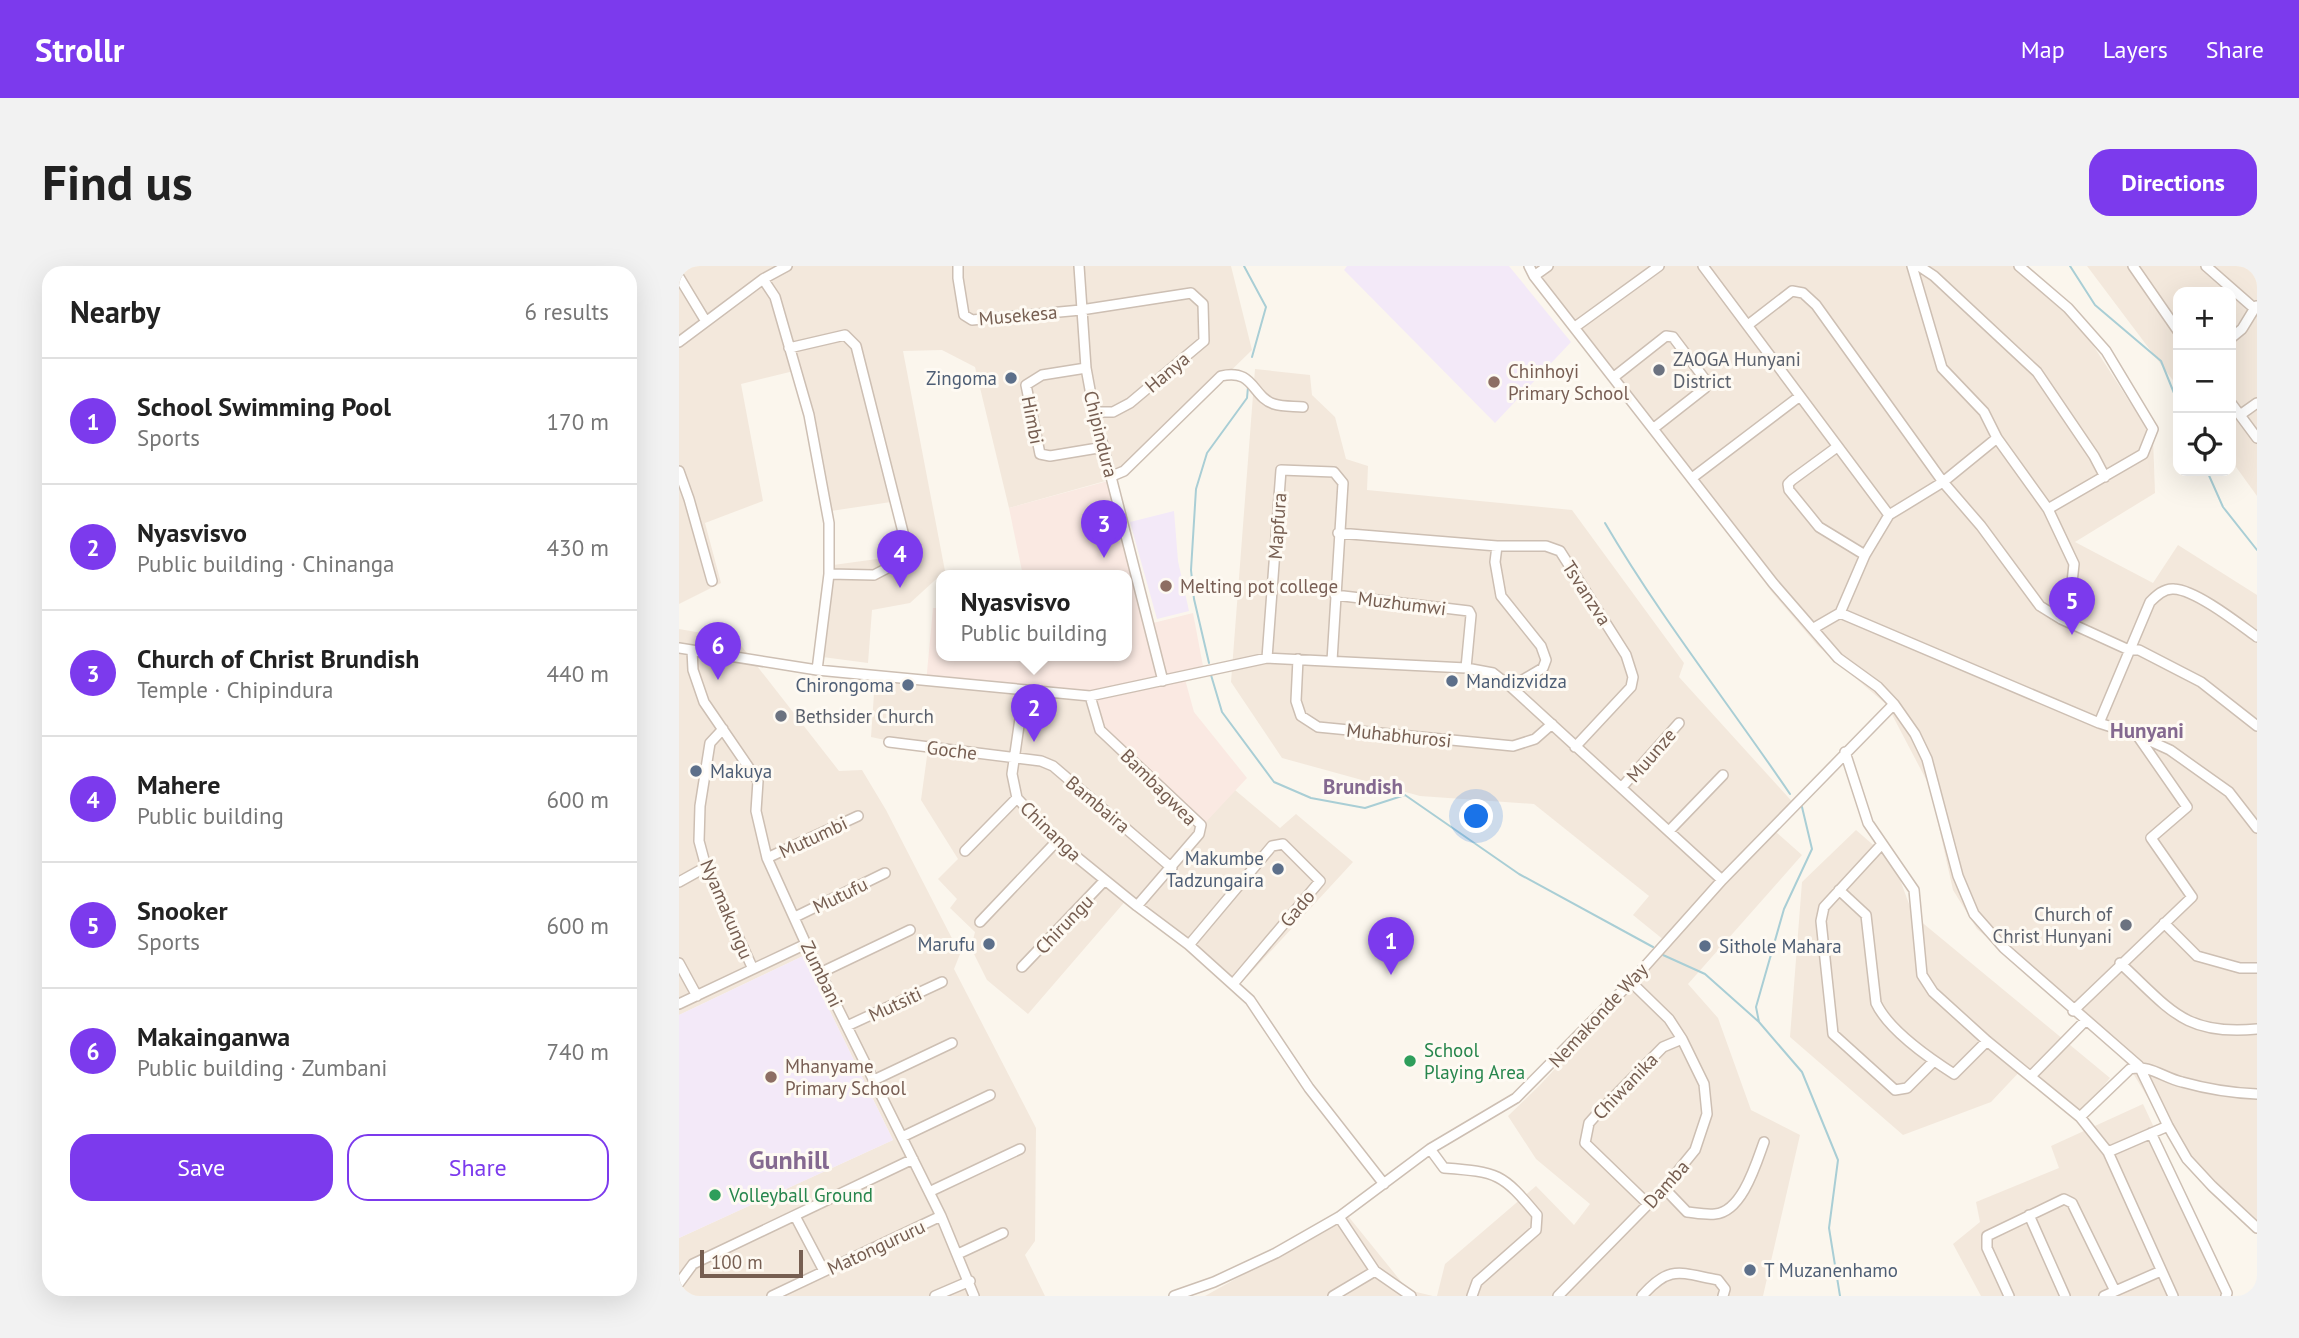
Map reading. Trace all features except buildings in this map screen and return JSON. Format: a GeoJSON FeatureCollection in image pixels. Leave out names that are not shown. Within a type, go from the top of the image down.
{"type":"FeatureCollection","features":[{"type":"Feature","properties":{"kind":"street"},"geometry":{"type":"LineString","coordinates":[[679,342],[763,279],[787,266]]}},
{"type":"Feature","properties":{"kind":"street","name":"Musekesa"},"geometry":{"type":"LineString","coordinates":[[958,266],[964,316],[972,320],[1081,310]]}},
{"type":"Feature","properties":{"kind":"street","name":"Chipindura"},"geometry":{"type":"LineString","coordinates":[[1079,266],[1086,368],[1163,681]]}},
{"type":"Feature","properties":{"kind":"street"},"geometry":{"type":"LineString","coordinates":[[1529,266],[1534,276],[1773,583],[1838,658],[1878,687],[1894,704],[1915,734],[1927,759],[1958,876],[1974,915],[2004,948],[2139,1066],[2179,1082],[2229,1093],[2257,1094]]}},
{"type":"Feature","properties":{"kind":"street"},"geometry":{"type":"LineString","coordinates":[[1534,276],[1548,266]]}},
{"type":"Feature","properties":{"kind":"street"},"geometry":{"type":"LineString","coordinates":[[1575,327],[1659,266]]}},
{"type":"Feature","properties":{"kind":"street"},"geometry":{"type":"LineString","coordinates":[[1703,266],[1889,515]]}},
{"type":"Feature","properties":{"kind":"street"},"geometry":{"type":"LineString","coordinates":[[1912,266],[1942,368],[1984,412],[1997,438],[2048,509],[2074,564],[2071,592],[2053,614]]}},
{"type":"Feature","properties":{"kind":"street"},"geometry":{"type":"LineString","coordinates":[[1919,266],[1934,276],[2037,372],[2094,456],[2105,477]]}},
{"type":"Feature","properties":{"kind":"street"},"geometry":{"type":"LineString","coordinates":[[2019,266],[2067,308],[2106,351],[2153,429],[2143,454],[2048,509]]}},
{"type":"Feature","properties":{"kind":"street"},"geometry":{"type":"LineString","coordinates":[[2133,266],[2173,324]]}},
{"type":"Feature","properties":{"kind":"street"},"geometry":{"type":"LineString","coordinates":[[2206,266],[2256,307],[2236,334]]}},
{"type":"Feature","properties":{"kind":"street"},"geometry":{"type":"LineString","coordinates":[[679,277],[705,320]]}},
{"type":"Feature","properties":{"kind":"street"},"geometry":{"type":"LineString","coordinates":[[763,279],[775,297],[809,415],[829,523],[829,574],[817,670]]}},
{"type":"Feature","properties":{"kind":"street"},"geometry":{"type":"LineString","coordinates":[[1748,325],[1792,291],[1803,293],[1815,305],[1943,482],[1981,526],[2040,606],[2129,650],[2139,650],[2201,682],[2257,726]]}},
{"type":"Feature","properties":{"kind":"street","name":"Hanya"},"geometry":{"type":"LineString","coordinates":[[1081,310],[1191,293],[1203,304],[1204,341],[1130,403],[1112,412],[1095,412]]}},
{"type":"Feature","properties":{"kind":"street"},"geometry":{"type":"LineString","coordinates":[[789,348],[845,335],[856,346],[906,544],[899,562],[874,575],[829,574]]}},
{"type":"Feature","properties":{"kind":"street"},"geometry":{"type":"LineString","coordinates":[[1614,377],[1666,336],[1673,337],[1707,382],[1705,388],[1654,428]]}},
{"type":"Feature","properties":{"kind":"street","name":"Himbi"},"geometry":{"type":"LineString","coordinates":[[1086,368],[1042,375],[1026,384],[1040,454],[1050,456],[1104,447]]}},
{"type":"Feature","properties":{"kind":"street"},"geometry":{"type":"LineString","coordinates":[[1112,477],[1124,471],[1220,376],[1231,374],[1246,379],[1272,404],[1303,407]]}},
{"type":"Feature","properties":{"kind":"street"},"geometry":{"type":"LineString","coordinates":[[1692,478],[1800,396]]}},
{"type":"Feature","properties":{"kind":"street"},"geometry":{"type":"LineString","coordinates":[[2240,415],[2257,403]]}},
{"type":"Feature","properties":{"kind":"street"},"geometry":{"type":"LineString","coordinates":[[2236,410],[2257,438]]}},
{"type":"Feature","properties":{"kind":"street"},"geometry":{"type":"LineString","coordinates":[[1814,628],[1840,613],[1865,555],[1889,515],[1943,482],[1997,438]]}},
{"type":"Feature","properties":{"kind":"street"},"geometry":{"type":"LineString","coordinates":[[1837,447],[1792,480],[1788,484],[1789,491],[1819,527],[1865,555]]}},
{"type":"Feature","properties":{"kind":"street","name":"Mapfura"},"geometry":{"type":"LineString","coordinates":[[1267,658],[1281,470],[1334,472],[1343,484],[1332,661]]}},
{"type":"Feature","properties":{"kind":"street"},"geometry":{"type":"LineString","coordinates":[[679,474],[689,499],[712,581]]}},
{"type":"Feature","properties":{"kind":"street","name":"Tsvanzva"},"geometry":{"type":"LineString","coordinates":[[1338,533],[1497,546],[1546,546],[1560,551],[1626,655],[1633,677],[1631,687],[1575,747]]}},
{"type":"Feature","properties":{"kind":"street"},"geometry":{"type":"LineString","coordinates":[[1497,546],[1495,562],[1501,596],[1541,646],[1546,660],[1543,668],[1511,687]]}},
{"type":"Feature","properties":{"kind":"street"},"geometry":{"type":"LineString","coordinates":[[2099,723],[2150,602],[2160,593],[2173,589],[2188,593],[2257,637]]}},
{"type":"Feature","properties":{"kind":"street","name":"Muzhumwi"},"geometry":{"type":"LineString","coordinates":[[1335,595],[1469,611],[1471,615],[1467,668]]}},
{"type":"Feature","properties":{"kind":"street"},"geometry":{"type":"LineString","coordinates":[[1840,613],[2099,723],[2137,735],[2170,750],[2229,792],[2257,828]]}},
{"type":"Feature","properties":{"kind":"street"},"geometry":{"type":"LineString","coordinates":[[679,648],[817,670],[1090,696],[1267,658],[1467,668],[1493,673],[1722,880]]}},
{"type":"Feature","properties":{"kind":"street","name":"Zumbani"},"geometry":{"type":"LineString","coordinates":[[692,650],[693,670],[704,702],[758,781],[756,811],[767,858],[806,944],[941,1216],[974,1296]]}},
{"type":"Feature","properties":{"kind":"street","name":"Muhabhurosi"},"geometry":{"type":"LineString","coordinates":[[1298,659],[1296,701],[1301,716],[1318,727],[1513,746],[1535,739],[1552,724]]}},
{"type":"Feature","properties":{"kind":"street","name":"Chinanga"},"geometry":{"type":"LineString","coordinates":[[1024,691],[1012,774],[1017,798],[1057,841],[1189,944],[1250,1000],[1309,1088],[1384,1184]]}},
{"type":"Feature","properties":{"kind":"street","name":"Bambagwea"},"geometry":{"type":"LineString","coordinates":[[1090,696],[1100,730],[1201,825],[1199,834],[1137,906]]}},
{"type":"Feature","properties":{"kind":"street","name":"Nemakonde Way"},"geometry":{"type":"LineString","coordinates":[[1174,1296],[1214,1282],[1276,1253],[1339,1216],[1430,1149],[1516,1098],[1631,982],[1722,880],[1894,704]]}},
{"type":"Feature","properties":{"kind":"street","name":"Muunze"},"geometry":{"type":"LineString","coordinates":[[1622,787],[1679,723]]}},
{"type":"Feature","properties":{"kind":"street","name":"Nyamakungu"},"geometry":{"type":"LineString","coordinates":[[723,729],[711,743],[700,806],[699,841],[706,867],[753,969]]}},
{"type":"Feature","properties":{"kind":"street"},"geometry":{"type":"LineString","coordinates":[[2073,1011],[2120,963],[2192,897],[2151,838],[2187,807],[2137,735]]}},
{"type":"Feature","properties":{"kind":"street","name":"Goche"},"geometry":{"type":"LineString","coordinates":[[889,742],[1016,758]]}},
{"type":"Feature","properties":{"kind":"street"},"geometry":{"type":"LineString","coordinates":[[1845,752],[1868,823],[1910,880],[1914,890],[1923,975],[1933,992],[1987,1041],[2080,1117],[2108,1152],[2173,1296]]}},
{"type":"Feature","properties":{"kind":"street","name":"Bambaira"},"geometry":{"type":"LineString","coordinates":[[1016,758],[1041,761],[1053,766],[1172,868]]}},
{"type":"Feature","properties":{"kind":"street"},"geometry":{"type":"LineString","coordinates":[[1669,831],[1723,775]]}},
{"type":"Feature","properties":{"kind":"street"},"geometry":{"type":"LineString","coordinates":[[965,851],[1017,798]]}},
{"type":"Feature","properties":{"kind":"street","name":"Mutumbi"},"geometry":{"type":"LineString","coordinates":[[767,858],[858,816]]}},
{"type":"Feature","properties":{"kind":"street"},"geometry":{"type":"LineString","coordinates":[[980,922],[1057,841]]}},
{"type":"Feature","properties":{"kind":"street","name":"Gado"},"geometry":{"type":"LineString","coordinates":[[1189,944],[1272,846],[1283,844],[1319,881],[1233,984]]}},
{"type":"Feature","properties":{"kind":"street"},"geometry":{"type":"LineString","coordinates":[[1882,844],[1823,907],[1821,921],[1833,1034],[1895,1090],[1907,1088],[1934,1061]]}},
{"type":"Feature","properties":{"kind":"street"},"geometry":{"type":"LineString","coordinates":[[679,882],[706,867]]}},
{"type":"Feature","properties":{"kind":"street","name":"Mutufu"},"geometry":{"type":"LineString","coordinates":[[795,917],[885,873]]}},
{"type":"Feature","properties":{"kind":"street","name":"Chirungu"},"geometry":{"type":"LineString","coordinates":[[1022,967],[1105,880]]}},
{"type":"Feature","properties":{"kind":"street"},"geometry":{"type":"LineString","coordinates":[[1839,890],[1866,915],[1876,1003],[1881,1015],[1934,1061],[1954,1074],[1987,1041]]}},
{"type":"Feature","properties":{"kind":"street"},"geometry":{"type":"LineString","coordinates":[[2164,923],[2197,956],[2240,968],[2257,968]]}},
{"type":"Feature","properties":{"kind":"street"},"geometry":{"type":"LineString","coordinates":[[820,972],[910,930]]}},
{"type":"Feature","properties":{"kind":"street"},"geometry":{"type":"LineString","coordinates":[[679,1004],[806,944]]}},
{"type":"Feature","properties":{"kind":"street"},"geometry":{"type":"LineString","coordinates":[[679,963],[697,996]]}},
{"type":"Feature","properties":{"kind":"street"},"geometry":{"type":"LineString","coordinates":[[2120,963],[2180,1018],[2204,1028],[2237,1031],[2257,1029]]}},
{"type":"Feature","properties":{"kind":"street","name":"Mutsiti"},"geometry":{"type":"LineString","coordinates":[[847,1026],[942,982]]}},
{"type":"Feature","properties":{"kind":"street","name":"Damba"},"geometry":{"type":"LineString","coordinates":[[1558,1296],[1664,1188],[1695,1150],[1707,1114],[1703,1084],[1682,1039],[1669,1019],[1631,982]]}},
{"type":"Feature","properties":{"kind":"street"},"geometry":{"type":"LineString","coordinates":[[2031,1076],[2085,1021]]}},
{"type":"Feature","properties":{"kind":"street","name":"Chiwanika"},"geometry":{"type":"LineString","coordinates":[[1648,1204],[1585,1143],[1590,1123],[1597,1114],[1663,1047],[1682,1039]]}},
{"type":"Feature","properties":{"kind":"street"},"geometry":{"type":"LineString","coordinates":[[874,1080],[952,1043]]}},
{"type":"Feature","properties":{"kind":"street"},"geometry":{"type":"LineString","coordinates":[[2080,1117],[2130,1069],[2139,1066]]}},
{"type":"Feature","properties":{"kind":"street"},"geometry":{"type":"LineString","coordinates":[[2139,1066],[2187,1158],[2212,1186],[2257,1228]]}},
{"type":"Feature","properties":{"kind":"street"},"geometry":{"type":"LineString","coordinates":[[902,1137],[990,1095]]}},
{"type":"Feature","properties":{"kind":"street"},"geometry":{"type":"LineString","coordinates":[[2108,1152],[2168,1126]]}},
{"type":"Feature","properties":{"kind":"street"},"geometry":{"type":"LineString","coordinates":[[2151,1133],[2227,1293],[2226,1296]]}},
{"type":"Feature","properties":{"kind":"street"},"geometry":{"type":"LineString","coordinates":[[1664,1188],[1687,1212],[1717,1214],[1730,1209],[1747,1186],[1764,1142]]}},
{"type":"Feature","properties":{"kind":"street"},"geometry":{"type":"LineString","coordinates":[[929,1192],[1020,1149]]}},
{"type":"Feature","properties":{"kind":"street"},"geometry":{"type":"LineString","coordinates":[[1430,1149],[1444,1168],[1483,1171],[1496,1175],[1514,1187],[1537,1215],[1536,1230],[1477,1282],[1472,1296]]}},
{"type":"Feature","properties":{"kind":"street"},"geometry":{"type":"LineString","coordinates":[[679,1283],[693,1264],[912,1159]]}},
{"type":"Feature","properties":{"kind":"street"},"geometry":{"type":"LineString","coordinates":[[2009,1296],[1987,1248],[1987,1236],[2064,1199],[2071,1203],[2115,1291]]}},
{"type":"Feature","properties":{"kind":"street"},"geometry":{"type":"LineString","coordinates":[[2029,1215],[2064,1296]]}},
{"type":"Feature","properties":{"kind":"street"},"geometry":{"type":"LineString","coordinates":[[795,1216],[824,1271]]}},
{"type":"Feature","properties":{"kind":"street","name":"Matongururu"},"geometry":{"type":"LineString","coordinates":[[772,1296],[941,1216]]}},
{"type":"Feature","properties":{"kind":"street"},"geometry":{"type":"LineString","coordinates":[[1339,1216],[1375,1271],[1411,1296]]}},
{"type":"Feature","properties":{"kind":"street"},"geometry":{"type":"LineString","coordinates":[[958,1254],[1003,1233]]}},
{"type":"Feature","properties":{"kind":"street"},"geometry":{"type":"LineString","coordinates":[[1333,1296],[1347,1292],[1375,1271]]}},
{"type":"Feature","properties":{"kind":"street"},"geometry":{"type":"LineString","coordinates":[[2104,1296],[2161,1271]]}},
{"type":"Feature","properties":{"kind":"street"},"geometry":{"type":"LineString","coordinates":[[1642,1296],[1656,1280],[1672,1272],[1718,1280],[1725,1289],[1723,1296]]}},
{"type":"Feature","properties":{"kind":"street"},"geometry":{"type":"LineString","coordinates":[[935,1296],[969,1281]]}},
{"type":"Feature","properties":{"kind":"shaded area"},"geometry":{"type":"Polygon","coordinates":[[[679,266],[1231,266],[1252,350],[1123,476],[1009,508],[975,367],[942,350],[903,351],[945,570],[936,570],[936,579],[910,603],[872,610],[868,663],[815,656],[820,597],[826,566],[906,555],[891,502],[831,511],[798,370],[741,384],[763,501],[705,523],[721,583],[679,604],[679,266]]]}},
{"type":"Feature","properties":{"kind":"shaded area","name":"Chinhoyi Primary School"},"geometry":{"type":"Polygon","coordinates":[[[1347,266],[1509,266],[1571,342],[1495,423],[1344,270],[1347,266]]]}},
{"type":"Feature","properties":{"kind":"shaded area"},"geometry":{"type":"Polygon","coordinates":[[[1534,266],[2020,266],[2067,305],[2153,438],[2155,493],[2075,542],[2153,583],[2178,545],[2257,595],[2257,1231],[2192,1171],[2128,1065],[2069,1007],[1977,929],[1953,890],[1930,787],[1887,705],[1818,646],[1771,591],[1651,419],[1534,266]]]}},
{"type":"Feature","properties":{"kind":"shaded area"},"geometry":{"type":"Polygon","coordinates":[[[2087,266],[2257,266],[2257,496],[2236,467],[2236,287],[2173,287],[2173,380],[2087,266]]]}},
{"type":"Feature","properties":{"kind":"shaded area"},"geometry":{"type":"Polygon","coordinates":[[[1255,369],[1310,375],[1312,395],[1335,417],[1346,459],[1368,466],[1367,490],[1572,510],[1684,663],[1679,677],[1797,807],[1776,832],[1802,855],[1688,984],[1718,1018],[1751,1110],[1800,1135],[1763,1296],[1437,1296],[1445,1264],[1536,1186],[1574,1225],[1590,1204],[1536,1159],[1508,1116],[1670,945],[1633,915],[1649,896],[1534,804],[1420,796],[1282,758],[1231,682],[1255,369]]]}},
{"type":"Feature","properties":{"kind":"shaded area"},"geometry":{"type":"Polygon","coordinates":[[[1115,479],[1153,623],[1193,613],[1203,666],[1183,672],[1194,712],[1247,778],[1205,823],[1106,733],[1094,701],[926,683],[933,608],[936,608],[936,661],[1132,661],[1132,570],[1022,570],[1009,508],[1115,479]]]}},
{"type":"Feature","properties":{"kind":"shaded area","name":"Melting pot college"},"geometry":{"type":"Polygon","coordinates":[[[1174,511],[1178,561],[1189,611],[1157,619],[1130,522],[1174,511]]]}},
{"type":"Feature","properties":{"kind":"shaded area"},"geometry":{"type":"Polygon","coordinates":[[[679,629],[736,639],[839,771],[862,770],[886,810],[960,954],[954,969],[1036,1128],[1035,1241],[1025,1255],[1045,1296],[679,1296],[679,1238],[893,1140],[803,956],[679,1015],[679,629]]]}},
{"type":"Feature","properties":{"kind":"shaded area"},"geometry":{"type":"Polygon","coordinates":[[[875,679],[1094,701],[1205,822],[1235,790],[1280,828],[1296,814],[1353,862],[1234,991],[1128,898],[1028,1014],[987,980],[971,948],[975,932],[950,908],[957,899],[938,879],[958,859],[921,800],[928,749],[871,737],[875,679]]]}},
{"type":"Feature","properties":{"kind":"shaded area"},"geometry":{"type":"Polygon","coordinates":[[[1856,830],[1894,863],[1913,915],[2110,1078],[2080,1114],[2024,1067],[1991,1102],[1903,1135],[1790,1037],[1802,882],[1856,830]]]}},
{"type":"Feature","properties":{"kind":"shaded area","name":"Mhanyame Primary School"},"geometry":{"type":"Polygon","coordinates":[[[803,956],[893,1140],[679,1238],[679,1015],[803,956]]]}},
{"type":"Feature","properties":{"kind":"shaded area"},"geometry":{"type":"Polygon","coordinates":[[[2143,1104],[2233,1296],[1981,1296],[1953,1244],[1980,1222],[1976,1202],[2059,1168],[2051,1146],[2143,1104]]]}},
{"type":"Feature","properties":{"kind":"shaded area"},"geometry":{"type":"Polygon","coordinates":[[[1348,1216],[1408,1290],[1433,1296],[1205,1296],[1348,1216]]]}},
{"type":"Feature","properties":{"kind":"waterway"},"geometry":{"type":"LineString","coordinates":[[1244,266],[1266,307],[1252,357]]}},
{"type":"Feature","properties":{"kind":"waterway"},"geometry":{"type":"LineString","coordinates":[[2070,266],[2095,305],[2161,361],[2173,391]]}},
{"type":"Feature","properties":{"kind":"waterway"},"geometry":{"type":"LineString","coordinates":[[1209,663],[1194,599],[1191,570],[1196,489],[1207,453],[1247,398],[1248,387]]}},
{"type":"Feature","properties":{"kind":"waterway"},"geometry":{"type":"LineString","coordinates":[[2209,476],[2223,507],[2257,550]]}},
{"type":"Feature","properties":{"kind":"waterway"},"geometry":{"type":"LineString","coordinates":[[1605,523],[1672,626],[1790,794]]}},
{"type":"Feature","properties":{"kind":"waterway"},"geometry":{"type":"LineString","coordinates":[[1211,675],[1222,712],[1274,782],[1311,798],[1365,808],[1405,795],[1519,874],[1653,947]]}},
{"type":"Feature","properties":{"kind":"waterway"},"geometry":{"type":"LineString","coordinates":[[1759,1022],[1756,1007],[1784,909],[1812,849],[1802,807]]}},
{"type":"Feature","properties":{"kind":"waterway"},"geometry":{"type":"LineString","coordinates":[[1663,955],[1705,974],[1759,1022],[1802,1072],[1838,1160],[1829,1228],[1840,1296]]}},
{"type":"Feature","properties":{"kind":"place","name":"ZAOGA Hunyani District"},"geometry":{"type":"Point","coordinates":[1659,370]}},
{"type":"Feature","properties":{"kind":"place","name":"Zingoma"},"geometry":{"type":"Point","coordinates":[1011,378]}},
{"type":"Feature","properties":{"kind":"place","name":"Chinhoyi Primary School"},"geometry":{"type":"Point","coordinates":[1494,382]}},
{"type":"Feature","properties":{"kind":"place","name":"Church of Christ Brundish"},"geometry":{"type":"Point","coordinates":[1104,558]}},
{"type":"Feature","properties":{"kind":"place","name":"Melting pot college"},"geometry":{"type":"Point","coordinates":[1166,586]}},
{"type":"Feature","properties":{"kind":"place","name":"Mahere"},"geometry":{"type":"Point","coordinates":[900,588]}},
{"type":"Feature","properties":{"kind":"place","name":"Snooker"},"geometry":{"type":"Point","coordinates":[2072,635]}},
{"type":"Feature","properties":{"kind":"place","name":"Makainganwa"},"geometry":{"type":"Point","coordinates":[718,680]}},
{"type":"Feature","properties":{"kind":"place","name":"Mandizvidza"},"geometry":{"type":"Point","coordinates":[1452,681]}},
{"type":"Feature","properties":{"kind":"place","name":"Chirongoma"},"geometry":{"type":"Point","coordinates":[908,685]}},
{"type":"Feature","properties":{"kind":"place","name":"Bethsider Church"},"geometry":{"type":"Point","coordinates":[781,716]}},
{"type":"Feature","properties":{"kind":"place","name":"Nyasvisvo"},"geometry":{"type":"Point","coordinates":[1034,742]}},
{"type":"Feature","properties":{"kind":"place","name":"Makuya"},"geometry":{"type":"Point","coordinates":[696,771]}},
{"type":"Feature","properties":{"kind":"place","name":"Makumbe Tadzungaira"},"geometry":{"type":"Point","coordinates":[1278,869]}},
{"type":"Feature","properties":{"kind":"place","name":"Church of Christ Hunyani"},"geometry":{"type":"Point","coordinates":[2126,925]}},
{"type":"Feature","properties":{"kind":"place","name":"Marufu"},"geometry":{"type":"Point","coordinates":[989,944]}},
{"type":"Feature","properties":{"kind":"place","name":"Sithole Mahara"},"geometry":{"type":"Point","coordinates":[1705,946]}},
{"type":"Feature","properties":{"kind":"place","name":"School Swimming Pool"},"geometry":{"type":"Point","coordinates":[1391,975]}},
{"type":"Feature","properties":{"kind":"place","name":"School Playing Area"},"geometry":{"type":"Point","coordinates":[1410,1061]}},
{"type":"Feature","properties":{"kind":"place","name":"Mhanyame Primary School"},"geometry":{"type":"Point","coordinates":[771,1077]}},
{"type":"Feature","properties":{"kind":"place","name":"Volleyball Ground"},"geometry":{"type":"Point","coordinates":[715,1195]}},
{"type":"Feature","properties":{"kind":"place","name":"T Muzanenhamo"},"geometry":{"type":"Point","coordinates":[1750,1270]}},
{"type":"Feature","properties":{"kind":"district","name":"Hunyani"},"geometry":{"type":"Point","coordinates":[2147,731]}},
{"type":"Feature","properties":{"kind":"district","name":"Brundish"},"geometry":{"type":"Point","coordinates":[1363,787]}},
{"type":"Feature","properties":{"kind":"district","name":"Gunhill"},"geometry":{"type":"Point","coordinates":[789,1160]}}]}
